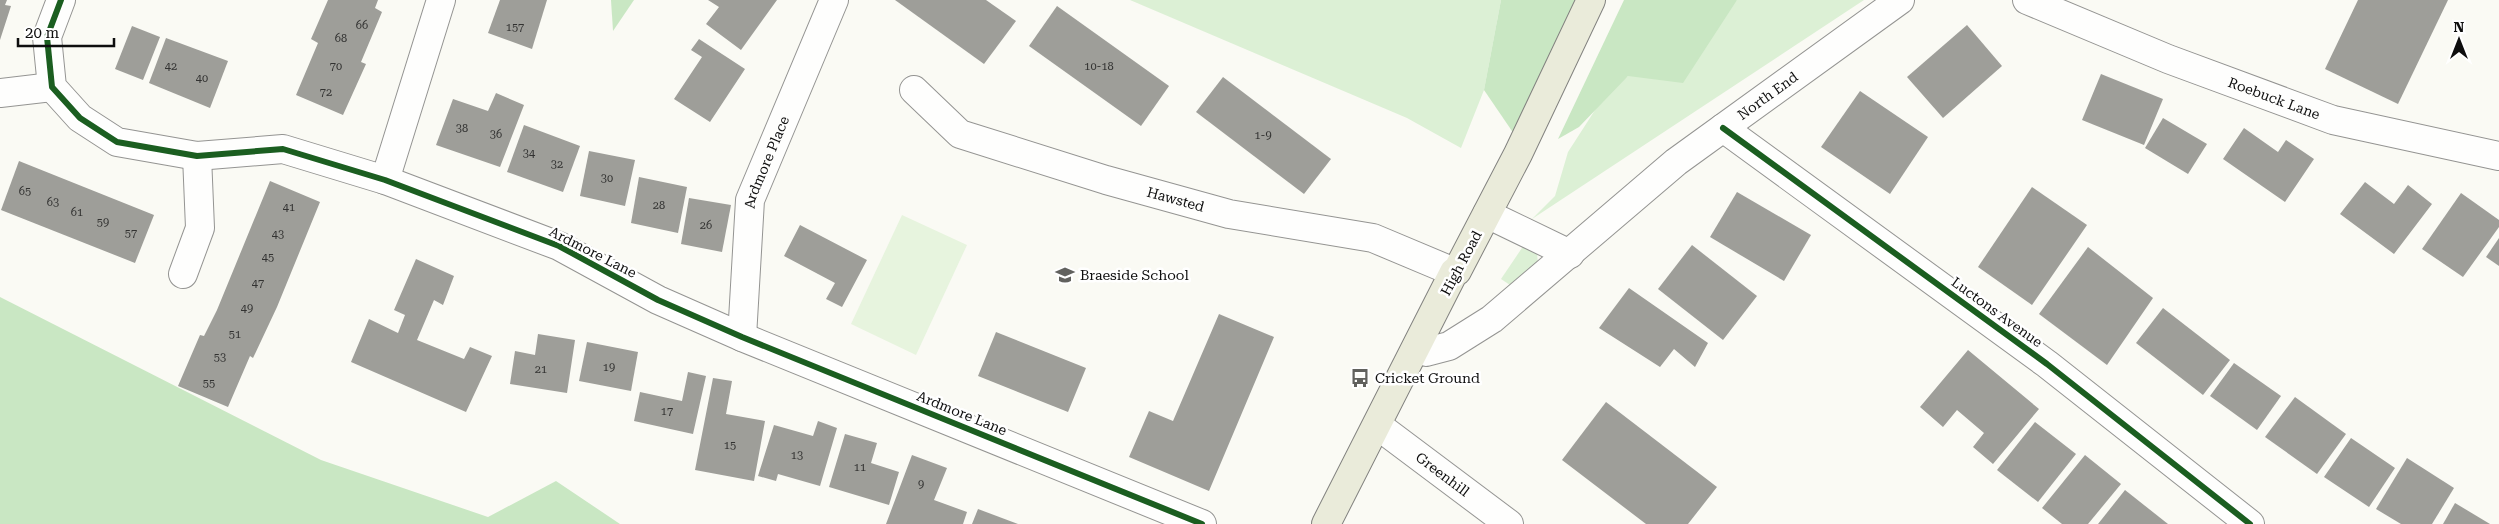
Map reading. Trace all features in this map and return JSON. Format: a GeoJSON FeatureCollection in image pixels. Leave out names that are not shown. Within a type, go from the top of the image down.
{"type":"FeatureCollection","features":[{"type":"Feature","properties":{"kind":"main road","name":"High Road"},"geometry":{"type":"LineString","coordinates":[[1326,524],[1454,272],[1457,271],[1487,214],[1591,0]]}},
{"type":"Feature","properties":{"kind":"street"},"geometry":{"type":"LineString","coordinates":[[0,93],[52,87],[47,37],[61,0]]}},
{"type":"Feature","properties":{"kind":"street"},"geometry":{"type":"LineString","coordinates":[[385,180],[441,0]]}},
{"type":"Feature","properties":{"kind":"street","name":"Ardmore Place"},"geometry":{"type":"LineString","coordinates":[[742,337],[750,200],[834,0]]}},
{"type":"Feature","properties":{"kind":"street","name":"North End"},"geometry":{"type":"LineString","coordinates":[[1418,346],[1426,352],[1449,346],[1492,319],[1676,162],[1900,0]]}},
{"type":"Feature","properties":{"kind":"street","name":"Roebuck Lane"},"geometry":{"type":"LineString","coordinates":[[2027,0],[2055,7],[2168,59],[2333,120],[2499,156]]}},
{"type":"Feature","properties":{"kind":"street","name":"Ardmore Lane"},"geometry":{"type":"LineString","coordinates":[[52,87],[80,118],[117,142],[197,156],[283,148],[385,180],[559,246],[658,300],[742,337],[1202,524]]}},
{"type":"Feature","properties":{"kind":"street","name":"Hawsted"},"geometry":{"type":"LineString","coordinates":[[914,90],[960,134],[1106,180],[1229,214],[1372,238],[1454,272]]}},
{"type":"Feature","properties":{"kind":"street","name":"Luctons Avenue"},"geometry":{"type":"LineString","coordinates":[[1723,128],[2047,364],[2250,524]]}},
{"type":"Feature","properties":{"kind":"street"},"geometry":{"type":"LineString","coordinates":[[183,274],[200,228],[197,156]]}},
{"type":"Feature","properties":{"kind":"street"},"geometry":{"type":"LineString","coordinates":[[1487,214],[1570,254]]}},
{"type":"Feature","properties":{"kind":"street","name":"Greenhill"},"geometry":{"type":"LineString","coordinates":[[1377,425],[1509,524]]}},
{"type":"Feature","properties":{"kind":"green space"},"geometry":{"type":"Polygon","coordinates":[[[611,0],[634,0],[613,31],[611,0]]]}},
{"type":"Feature","properties":{"kind":"green space"},"geometry":{"type":"Polygon","coordinates":[[[1130,0],[1501,0],[1484,90],[1461,148],[1407,118],[1130,0]]]}},
{"type":"Feature","properties":{"kind":"green space"},"geometry":{"type":"Polygon","coordinates":[[[1501,0],[1578,0],[1514,134],[1484,90],[1501,0]]]}},
{"type":"Feature","properties":{"kind":"green space"},"geometry":{"type":"Polygon","coordinates":[[[1624,0],[1737,0],[1683,83],[1628,76],[1579,127],[1558,139],[1624,0]]]}},
{"type":"Feature","properties":{"kind":"green space"},"geometry":{"type":"Polygon","coordinates":[[[1737,0],[1864,0],[1532,219],[1555,196],[1568,152],[1606,93],[1737,0]]]}},
{"type":"Feature","properties":{"kind":"green space"},"geometry":{"type":"Polygon","coordinates":[[[902,215],[967,245],[916,355],[851,324],[902,215]]]}},
{"type":"Feature","properties":{"kind":"green space"},"geometry":{"type":"Polygon","coordinates":[[[1526,242],[1537,252],[1538,265],[1510,285],[1501,279],[1526,242]]]}},
{"type":"Feature","properties":{"kind":"green space"},"geometry":{"type":"Polygon","coordinates":[[[0,297],[321,460],[488,517],[556,481],[620,524],[0,524],[0,297]]]}},
{"type":"Feature","properties":{"kind":"building"},"geometry":{"type":"Polygon","coordinates":[[[0,0],[7,0],[5,5],[11,6],[0,40],[0,0]]]}},
{"type":"Feature","properties":{"kind":"building"},"geometry":{"type":"Polygon","coordinates":[[[328,0],[378,0],[375,8],[382,12],[361,62],[366,64],[343,115],[296,95],[318,43],[311,39],[328,0]]]}},
{"type":"Feature","properties":{"kind":"building"},"geometry":{"type":"Polygon","coordinates":[[[500,0],[547,0],[532,49],[488,33],[500,0]]]}},
{"type":"Feature","properties":{"kind":"building"},"geometry":{"type":"Polygon","coordinates":[[[708,0],[777,0],[741,50],[706,24],[719,7],[708,0]]]}},
{"type":"Feature","properties":{"kind":"building"},"geometry":{"type":"Polygon","coordinates":[[[895,0],[986,0],[1016,21],[984,64],[895,0]]]}},
{"type":"Feature","properties":{"kind":"building"},"geometry":{"type":"Polygon","coordinates":[[[2358,0],[2448,0],[2398,104],[2325,69],[2358,0]]]}},
{"type":"Feature","properties":{"kind":"building"},"geometry":{"type":"Polygon","coordinates":[[[1057,6],[1169,86],[1141,126],[1029,46],[1057,6]]]}},
{"type":"Feature","properties":{"kind":"building"},"geometry":{"type":"Polygon","coordinates":[[[1967,25],[2002,66],[1943,118],[1907,77],[1967,25]]]}},
{"type":"Feature","properties":{"kind":"building"},"geometry":{"type":"Polygon","coordinates":[[[132,26],[160,37],[143,80],[115,69],[132,26]]]}},
{"type":"Feature","properties":{"kind":"building"},"geometry":{"type":"Polygon","coordinates":[[[166,38],[228,61],[210,108],[149,83],[166,38]]]}},
{"type":"Feature","properties":{"kind":"building"},"geometry":{"type":"Polygon","coordinates":[[[699,39],[745,69],[710,122],[674,99],[702,57],[691,50],[699,39]]]}},
{"type":"Feature","properties":{"kind":"building"},"geometry":{"type":"Polygon","coordinates":[[[2101,74],[2163,99],[2144,145],[2082,120],[2101,74]]]}},
{"type":"Feature","properties":{"kind":"building"},"geometry":{"type":"Polygon","coordinates":[[[1223,77],[1331,159],[1304,194],[1196,112],[1223,77]]]}},
{"type":"Feature","properties":{"kind":"building"},"geometry":{"type":"Polygon","coordinates":[[[1860,91],[1928,137],[1890,194],[1821,147],[1860,91]]]}},
{"type":"Feature","properties":{"kind":"building"},"geometry":{"type":"Polygon","coordinates":[[[496,93],[524,105],[500,167],[436,145],[453,99],[488,111],[496,93]]]}},
{"type":"Feature","properties":{"kind":"building"},"geometry":{"type":"Polygon","coordinates":[[[2163,118],[2207,144],[2188,174],[2145,148],[2163,118]]]}},
{"type":"Feature","properties":{"kind":"building"},"geometry":{"type":"Polygon","coordinates":[[[524,125],[580,146],[563,192],[507,172],[524,125]]]}},
{"type":"Feature","properties":{"kind":"building"},"geometry":{"type":"Polygon","coordinates":[[[2244,128],[2278,152],[2286,140],[2314,159],[2285,202],[2223,159],[2244,128]]]}},
{"type":"Feature","properties":{"kind":"building"},"geometry":{"type":"Polygon","coordinates":[[[589,151],[635,160],[625,206],[580,196],[589,151]]]}},
{"type":"Feature","properties":{"kind":"building"},"geometry":{"type":"Polygon","coordinates":[[[19,161],[154,215],[135,263],[1,210],[19,161]]]}},
{"type":"Feature","properties":{"kind":"building"},"geometry":{"type":"Polygon","coordinates":[[[639,177],[687,187],[678,233],[631,223],[639,177]]]}},
{"type":"Feature","properties":{"kind":"building"},"geometry":{"type":"Polygon","coordinates":[[[270,181],[320,202],[277,307],[253,358],[250,356],[228,407],[178,386],[200,335],[204,336],[217,310],[270,181]]]}},
{"type":"Feature","properties":{"kind":"building"},"geometry":{"type":"Polygon","coordinates":[[[2365,182],[2394,204],[2408,185],[2432,204],[2394,254],[2340,214],[2365,182]]]}},
{"type":"Feature","properties":{"kind":"building"},"geometry":{"type":"Polygon","coordinates":[[[2032,187],[2087,225],[2032,305],[1978,267],[2032,187]]]}},
{"type":"Feature","properties":{"kind":"building"},"geometry":{"type":"Polygon","coordinates":[[[1737,192],[1811,235],[1784,281],[1710,237],[1737,192]]]}},
{"type":"Feature","properties":{"kind":"building"},"geometry":{"type":"Polygon","coordinates":[[[2461,193],[2499,220],[2499,227],[2463,277],[2422,249],[2461,193]]]}},
{"type":"Feature","properties":{"kind":"building"},"geometry":{"type":"Polygon","coordinates":[[[689,198],[731,205],[722,252],[681,244],[689,198]]]}},
{"type":"Feature","properties":{"kind":"building"},"geometry":{"type":"Polygon","coordinates":[[[800,225],[867,260],[842,307],[826,299],[835,283],[784,256],[800,225]]]}},
{"type":"Feature","properties":{"kind":"building"},"geometry":{"type":"Polygon","coordinates":[[[2499,238],[2499,266],[2486,257],[2499,238]]]}},
{"type":"Feature","properties":{"kind":"building"},"geometry":{"type":"Polygon","coordinates":[[[1692,245],[1757,296],[1723,340],[1658,289],[1692,245]]]}},
{"type":"Feature","properties":{"kind":"building"},"geometry":{"type":"Polygon","coordinates":[[[2088,247],[2153,298],[2107,365],[2039,314],[2088,247]]]}},
{"type":"Feature","properties":{"kind":"building"},"geometry":{"type":"Polygon","coordinates":[[[416,259],[454,276],[443,305],[434,300],[417,340],[464,359],[470,347],[492,356],[466,412],[351,362],[369,319],[398,333],[405,315],[394,310],[416,259]]]}},
{"type":"Feature","properties":{"kind":"building"},"geometry":{"type":"Polygon","coordinates":[[[1629,288],[1708,343],[1695,367],[1674,349],[1660,367],[1599,328],[1629,288]]]}},
{"type":"Feature","properties":{"kind":"building"},"geometry":{"type":"Polygon","coordinates":[[[2163,308],[2230,360],[2203,395],[2136,343],[2163,308]]]}},
{"type":"Feature","properties":{"kind":"building"},"geometry":{"type":"Polygon","coordinates":[[[1219,314],[1274,337],[1209,491],[1129,457],[1149,411],[1173,421],[1219,314]]]}},
{"type":"Feature","properties":{"kind":"building"},"geometry":{"type":"Polygon","coordinates":[[[996,332],[1086,368],[1068,412],[978,376],[996,332]]]}},
{"type":"Feature","properties":{"kind":"building"},"geometry":{"type":"Polygon","coordinates":[[[538,334],[575,340],[567,393],[510,384],[515,351],[535,355],[538,334]]]}},
{"type":"Feature","properties":{"kind":"building"},"geometry":{"type":"Polygon","coordinates":[[[587,342],[638,352],[631,391],[579,381],[587,342]]]}},
{"type":"Feature","properties":{"kind":"building"},"geometry":{"type":"Polygon","coordinates":[[[1968,350],[2039,409],[1993,464],[1973,447],[1984,433],[1957,410],[1943,427],[1920,407],[1968,350]]]}},
{"type":"Feature","properties":{"kind":"building"},"geometry":{"type":"Polygon","coordinates":[[[2234,363],[2281,396],[2257,430],[2210,396],[2234,363]]]}},
{"type":"Feature","properties":{"kind":"building"},"geometry":{"type":"Polygon","coordinates":[[[688,372],[706,376],[693,434],[634,421],[640,392],[682,401],[688,372]]]}},
{"type":"Feature","properties":{"kind":"building"},"geometry":{"type":"Polygon","coordinates":[[[713,378],[732,381],[726,414],[765,421],[754,481],[695,470],[713,378]]]}},
{"type":"Feature","properties":{"kind":"building"},"geometry":{"type":"Polygon","coordinates":[[[2295,397],[2346,434],[2317,474],[2265,437],[2295,397]]]}},
{"type":"Feature","properties":{"kind":"building"},"geometry":{"type":"Polygon","coordinates":[[[1606,402],[1717,487],[1688,524],[1646,524],[1562,460],[1606,402]]]}},
{"type":"Feature","properties":{"kind":"building"},"geometry":{"type":"Polygon","coordinates":[[[818,421],[837,428],[820,486],[778,474],[776,481],[758,476],[774,425],[813,436],[818,421]]]}},
{"type":"Feature","properties":{"kind":"building"},"geometry":{"type":"Polygon","coordinates":[[[2035,422],[2076,454],[2038,502],[1997,470],[2035,422]]]}},
{"type":"Feature","properties":{"kind":"building"},"geometry":{"type":"Polygon","coordinates":[[[845,434],[877,443],[871,463],[899,472],[889,505],[829,487],[845,434]]]}},
{"type":"Feature","properties":{"kind":"building"},"geometry":{"type":"Polygon","coordinates":[[[2351,438],[2395,468],[2369,507],[2324,477],[2351,438]]]}},
{"type":"Feature","properties":{"kind":"building"},"geometry":{"type":"Polygon","coordinates":[[[912,455],[947,468],[934,500],[967,512],[963,524],[886,524],[912,455]]]}},
{"type":"Feature","properties":{"kind":"building"},"geometry":{"type":"Polygon","coordinates":[[[2085,455],[2121,484],[2088,524],[2062,524],[2042,508],[2085,455]]]}},
{"type":"Feature","properties":{"kind":"building"},"geometry":{"type":"Polygon","coordinates":[[[2407,458],[2454,488],[2432,524],[2401,524],[2376,509],[2407,458]]]}},
{"type":"Feature","properties":{"kind":"building"},"geometry":{"type":"Polygon","coordinates":[[[2125,490],[2168,524],[2098,524],[2125,490]]]}},
{"type":"Feature","properties":{"kind":"building"},"geometry":{"type":"Polygon","coordinates":[[[2455,503],[2490,524],[2443,524],[2455,503]]]}},
{"type":"Feature","properties":{"kind":"building"},"geometry":{"type":"Polygon","coordinates":[[[978,509],[1018,524],[972,524],[978,509]]]}},
{"type":"Feature","properties":{"kind":"cycle path"},"geometry":{"type":"LineString","coordinates":[[61,0],[47,37],[52,87],[80,118],[117,142],[197,156],[283,149],[385,180],[559,246],[658,300],[742,337],[1202,524]]}},
{"type":"Feature","properties":{"kind":"cycle path"},"geometry":{"type":"LineString","coordinates":[[1723,128],[2047,364],[2250,524]]}},
{"type":"Feature","properties":{"kind":"place","name":"Braeside School"},"geometry":{"type":"Point","coordinates":[1065,275]}},
{"type":"Feature","properties":{"kind":"place","name":"Cricket Ground"},"geometry":{"type":"Point","coordinates":[1360,378]}}]}
